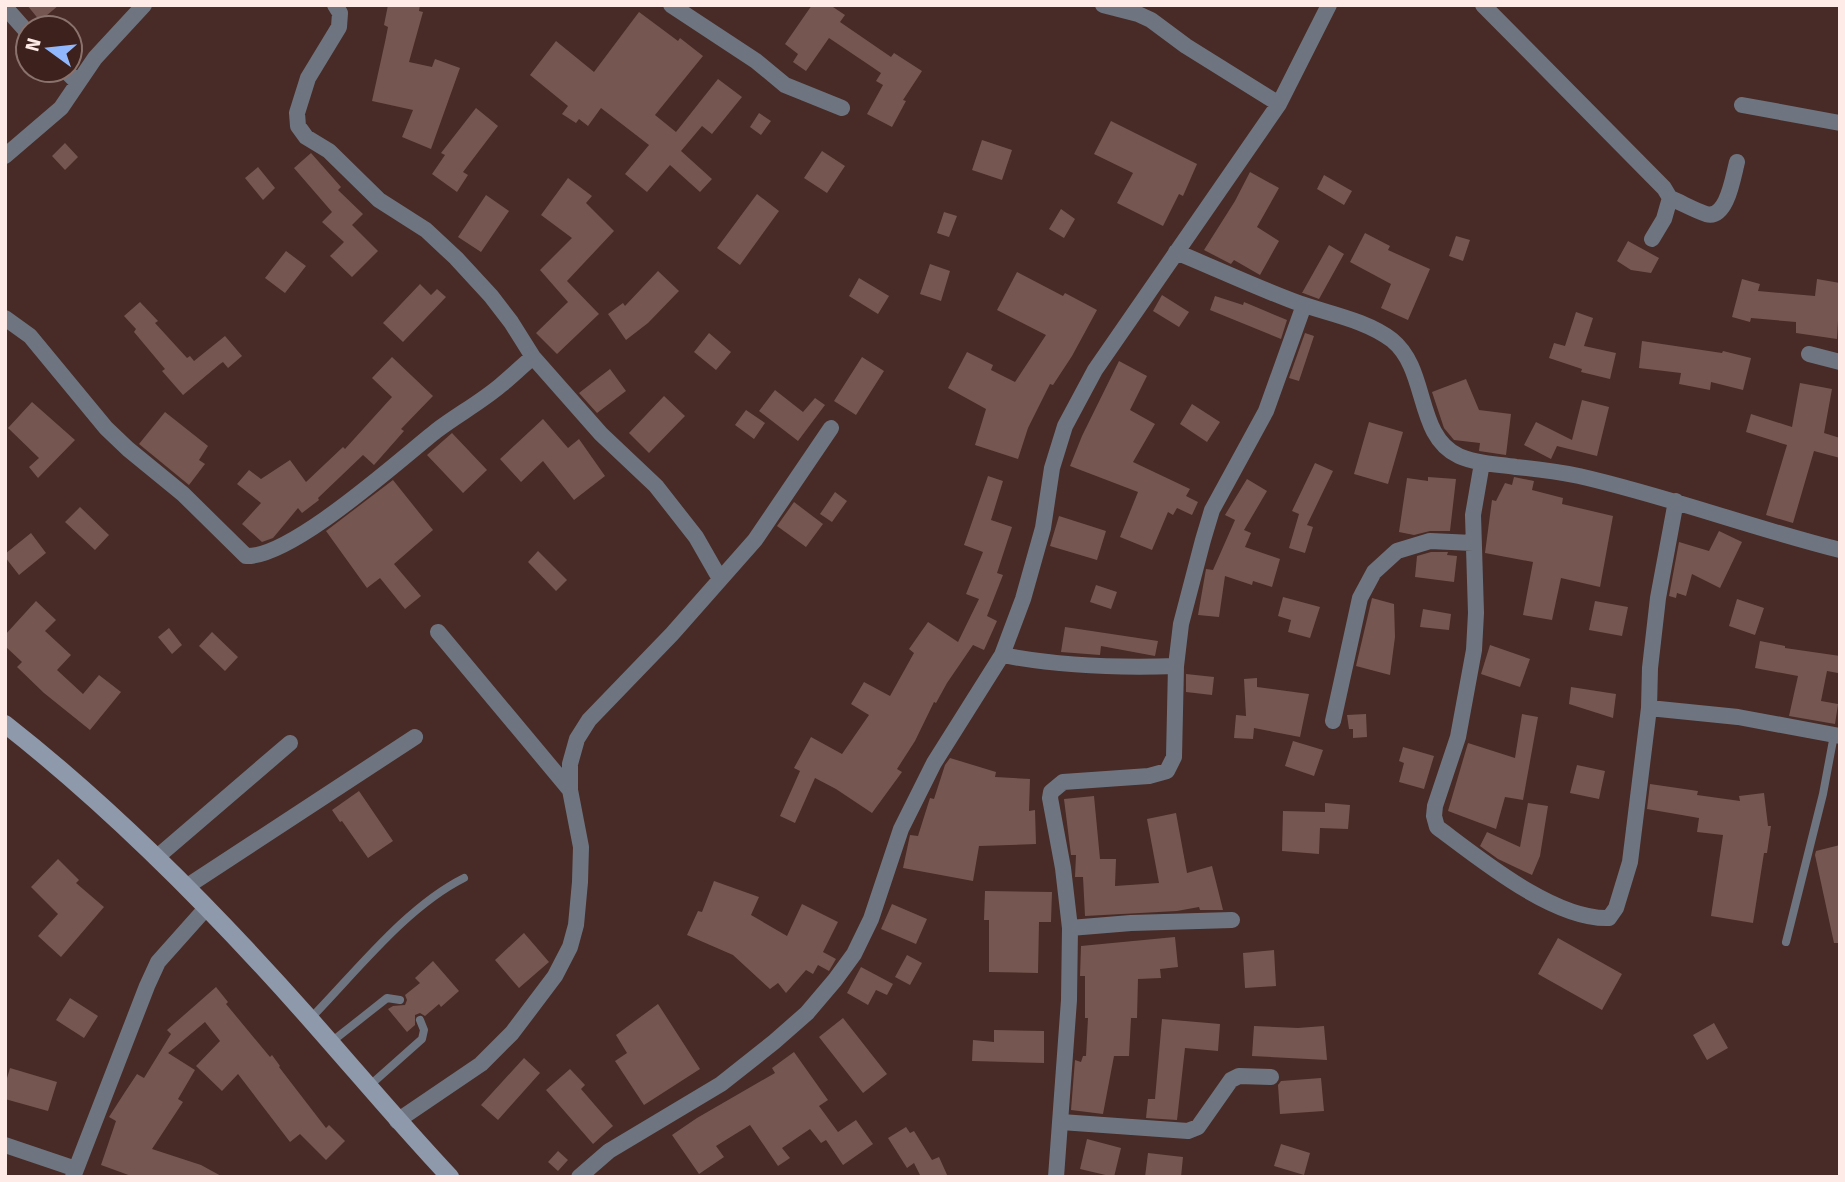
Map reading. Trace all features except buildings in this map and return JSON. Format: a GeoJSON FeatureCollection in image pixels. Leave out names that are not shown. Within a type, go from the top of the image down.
{"type":"FeatureCollection","features":[{"type":"Feature","properties":{"kind":"main road"},"geometry":{"type":"LineString","coordinates":[[5,724],[58,766],[207,906],[450,1177]]}},
{"type":"Feature","properties":{"kind":"street"},"geometry":{"type":"LineString","coordinates":[[84,74],[94,58],[144,5]]}},
{"type":"Feature","properties":{"kind":"street"},"geometry":{"type":"LineString","coordinates":[[335,5],[340,13],[339,27],[308,78],[297,113],[298,126],[306,138],[329,151],[379,200],[426,230],[481,284],[511,322],[533,357],[601,434],[656,486],[696,537],[720,579]]}},
{"type":"Feature","properties":{"kind":"street"},"geometry":{"type":"LineString","coordinates":[[671,5],[756,61],[785,85],[842,108]]}},
{"type":"Feature","properties":{"kind":"street"},"geometry":{"type":"LineString","coordinates":[[579,1177],[609,1151],[721,1084],[807,1013],[854,954],[871,919],[901,828],[934,763],[1002,655],[1023,599],[1043,528],[1052,468],[1065,426],[1094,370],[1279,104],[1329,5]]}},
{"type":"Feature","properties":{"kind":"street"},"geometry":{"type":"LineString","coordinates":[[1483,5],[1664,188],[1670,198],[1708,215],[1715,214],[1725,205],[1737,162]]}},
{"type":"Feature","properties":{"kind":"street"},"geometry":{"type":"LineString","coordinates":[[1105,6],[1152,20],[1186,46],[1279,104]]}},
{"type":"Feature","properties":{"kind":"street"},"geometry":{"type":"LineString","coordinates":[[5,156],[61,108],[77,84]]}},
{"type":"Feature","properties":{"kind":"street"},"geometry":{"type":"LineString","coordinates":[[1742,105],[1840,123]]}},
{"type":"Feature","properties":{"kind":"street"},"geometry":{"type":"LineString","coordinates":[[1652,239],[1664,219],[1670,198]]}},
{"type":"Feature","properties":{"kind":"street"},"geometry":{"type":"LineString","coordinates":[[1175,252],[1304,305],[1364,326],[1393,341],[1413,369],[1433,433],[1445,448],[1460,457],[1482,463],[1576,475],[1676,500],[1791,538],[1840,550]]}},
{"type":"Feature","properties":{"kind":"street"},"geometry":{"type":"LineString","coordinates":[[1056,1177],[1070,928],[1051,792],[1063,782],[1149,776],[1167,772],[1174,757],[1176,666],[1185,603],[1212,510],[1266,411],[1304,305]]}},
{"type":"Feature","properties":{"kind":"street"},"geometry":{"type":"LineString","coordinates":[[5,318],[30,336],[106,428],[183,494],[246,556],[268,553],[289,543],[338,510],[460,413],[501,385],[533,357]]}},
{"type":"Feature","properties":{"kind":"street"},"geometry":{"type":"LineString","coordinates":[[1809,354],[1840,362]]}},
{"type":"Feature","properties":{"kind":"street"},"geometry":{"type":"LineString","coordinates":[[397,1121],[481,1064],[512,1033],[555,976],[570,947],[576,925],[580,882],[581,847],[570,790],[570,764],[577,739],[589,720],[672,635],[755,540],[831,428]]}},
{"type":"Feature","properties":{"kind":"street"},"geometry":{"type":"LineString","coordinates":[[1482,463],[1473,515],[1476,612],[1474,650],[1458,737],[1433,816],[1437,827],[1534,896],[1595,919],[1609,918],[1616,908],[1630,862],[1649,708],[1650,668],[1658,598],[1676,500]]}},
{"type":"Feature","properties":{"kind":"street"},"geometry":{"type":"LineString","coordinates":[[1333,721],[1360,598],[1374,572],[1397,551],[1430,541],[1473,543]]}},
{"type":"Feature","properties":{"kind":"street"},"geometry":{"type":"LineString","coordinates":[[438,632],[570,790]]}},
{"type":"Feature","properties":{"kind":"street"},"geometry":{"type":"LineString","coordinates":[[1002,655],[1069,663],[1176,666]]}},
{"type":"Feature","properties":{"kind":"street"},"geometry":{"type":"LineString","coordinates":[[1649,708],[1738,717],[1837,736]]}},
{"type":"Feature","properties":{"kind":"street"},"geometry":{"type":"LineString","coordinates":[[187,887],[415,737]]}},
{"type":"Feature","properties":{"kind":"street"},"geometry":{"type":"LineString","coordinates":[[156,858],[290,743]]}},
{"type":"Feature","properties":{"kind":"street"},"geometry":{"type":"LineString","coordinates":[[5,1145],[74,1173],[146,986],[158,962],[207,906]]}},
{"type":"Feature","properties":{"kind":"street"},"geometry":{"type":"LineString","coordinates":[[1070,928],[1232,920]]}},
{"type":"Feature","properties":{"kind":"street"},"geometry":{"type":"LineString","coordinates":[[1061,1122],[1188,1131],[1198,1127],[1231,1080],[1239,1076],[1271,1077]]}},
{"type":"Feature","properties":{"kind":"lane"},"geometry":{"type":"LineString","coordinates":[[1786,942],[1837,736]]}},
{"type":"Feature","properties":{"kind":"lane"},"geometry":{"type":"LineString","coordinates":[[310,1019],[407,918],[442,889],[464,878]]}},
{"type":"Feature","properties":{"kind":"lane"},"geometry":{"type":"LineString","coordinates":[[330,1043],[387,998],[400,1000]]}},
{"type":"Feature","properties":{"kind":"lane"},"geometry":{"type":"LineString","coordinates":[[368,1087],[422,1039],[424,1030],[420,1020]]}}]}
